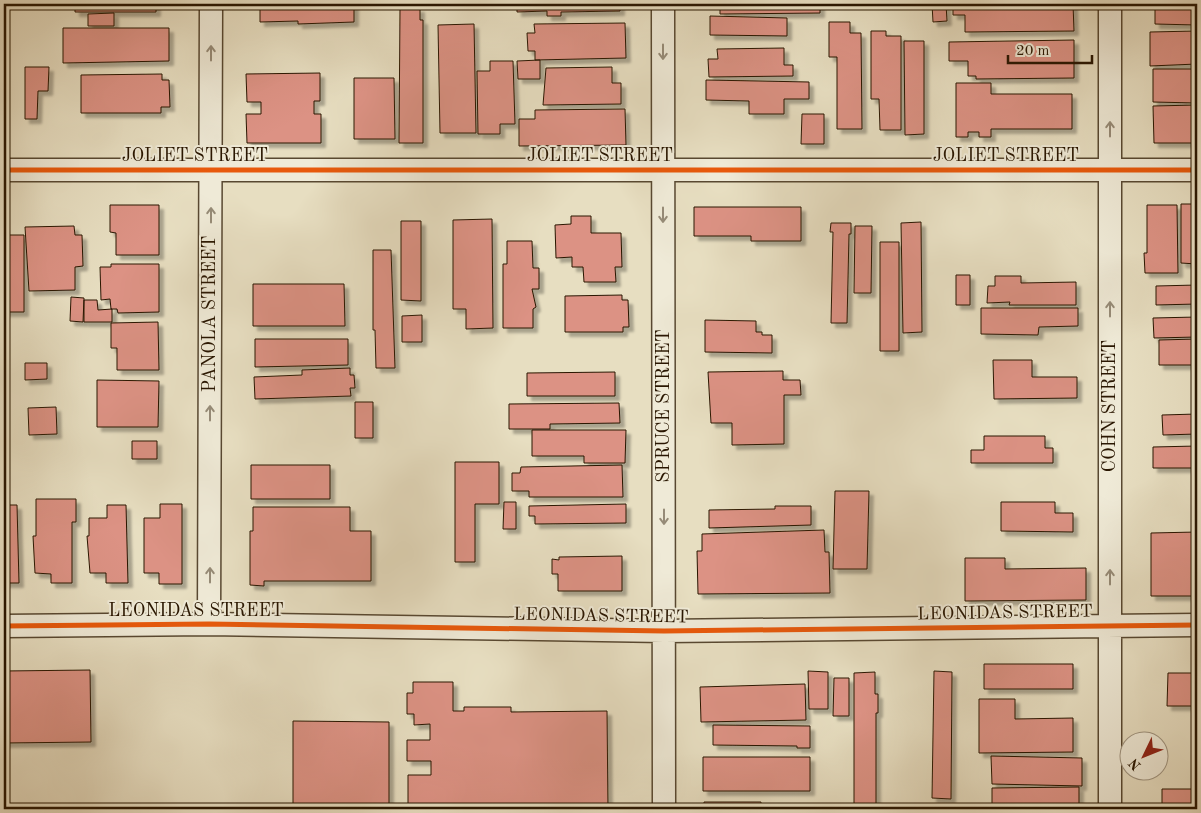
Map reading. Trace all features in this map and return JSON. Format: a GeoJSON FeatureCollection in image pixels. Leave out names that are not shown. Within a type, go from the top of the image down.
{"type":"FeatureCollection","features":[{"type":"Feature","properties":{"kind":"street","name":"PANOLA STREET"},"geometry":{"type":"LineString","coordinates":[[210,624],[211,4]]}},
{"type":"Feature","properties":{"kind":"street","name":"SPRUCE STREET"},"geometry":{"type":"LineString","coordinates":[[663,4],[664,809]]}},
{"type":"Feature","properties":{"kind":"street","name":"COHN STREET"},"geometry":{"type":"LineString","coordinates":[[1110,4],[1110,809]]}},
{"type":"Feature","properties":{"kind":"street","name":"JOLIET STREET"},"geometry":{"type":"LineString","coordinates":[[4,170],[1197,170]]}},
{"type":"Feature","properties":{"kind":"street","name":"LEONIDAS STREET"},"geometry":{"type":"LineString","coordinates":[[4,626],[210,624],[664,631],[1197,625]]}},
{"type":"Feature","properties":{"kind":"building"},"geometry":{"type":"Polygon","coordinates":[[[75,4],[156,4],[156,12],[75,12],[75,4]]]}},
{"type":"Feature","properties":{"kind":"building"},"geometry":{"type":"Polygon","coordinates":[[[260,4],[354,4],[354,22],[298,24],[298,21],[260,22],[260,4]]]}},
{"type":"Feature","properties":{"kind":"building"},"geometry":{"type":"Polygon","coordinates":[[[517,4],[620,4],[620,11],[561,12],[561,16],[547,16],[547,11],[517,12],[517,4]]]}},
{"type":"Feature","properties":{"kind":"building"},"geometry":{"type":"Polygon","coordinates":[[[720,4],[820,4],[820,13],[720,14],[720,4]]]}},
{"type":"Feature","properties":{"kind":"building"},"geometry":{"type":"Polygon","coordinates":[[[932,4],[946,4],[947,21],[933,22],[932,4]]]}},
{"type":"Feature","properties":{"kind":"building"},"geometry":{"type":"Polygon","coordinates":[[[953,4],[1073,4],[1074,31],[965,32],[965,15],[953,15],[953,4]]]}},
{"type":"Feature","properties":{"kind":"building"},"geometry":{"type":"Polygon","coordinates":[[[1155,4],[1197,4],[1197,25],[1155,24],[1155,4]]]}},
{"type":"Feature","properties":{"kind":"building"},"geometry":{"type":"Polygon","coordinates":[[[400,8],[420,8],[420,20],[423,20],[423,143],[399,143],[400,8]]]}},
{"type":"Feature","properties":{"kind":"building"},"geometry":{"type":"Polygon","coordinates":[[[114,13],[114,26],[88,26],[88,14],[114,13]]]}},
{"type":"Feature","properties":{"kind":"building"},"geometry":{"type":"Polygon","coordinates":[[[710,16],[787,18],[787,36],[710,35],[710,16]]]}},
{"type":"Feature","properties":{"kind":"building"},"geometry":{"type":"Polygon","coordinates":[[[829,22],[850,22],[850,33],[861,33],[862,129],[837,129],[837,57],[829,57],[829,22]]]}},
{"type":"Feature","properties":{"kind":"building"},"geometry":{"type":"Polygon","coordinates":[[[625,23],[626,58],[535,60],[535,51],[528,51],[527,33],[535,33],[534,24],[625,23]]]}},
{"type":"Feature","properties":{"kind":"building"},"geometry":{"type":"Polygon","coordinates":[[[474,24],[476,133],[440,133],[438,25],[474,24]]]}},
{"type":"Feature","properties":{"kind":"building"},"geometry":{"type":"Polygon","coordinates":[[[63,28],[169,28],[169,61],[63,63],[63,28]]]}},
{"type":"Feature","properties":{"kind":"building"},"geometry":{"type":"Polygon","coordinates":[[[871,31],[886,31],[886,36],[901,36],[901,130],[880,130],[879,99],[871,99],[871,31]]]}},
{"type":"Feature","properties":{"kind":"building"},"geometry":{"type":"Polygon","coordinates":[[[1197,31],[1197,64],[1150,66],[1150,32],[1197,31]]]}},
{"type":"Feature","properties":{"kind":"building"},"geometry":{"type":"Polygon","coordinates":[[[1074,40],[1074,78],[976,79],[976,76],[968,76],[968,61],[949,61],[949,42],[1074,40]]]}},
{"type":"Feature","properties":{"kind":"building"},"geometry":{"type":"Polygon","coordinates":[[[904,41],[924,41],[924,134],[905,135],[904,41]]]}},
{"type":"Feature","properties":{"kind":"building"},"geometry":{"type":"Polygon","coordinates":[[[784,48],[784,65],[793,65],[793,76],[709,77],[708,59],[718,59],[717,49],[784,48]]]}},
{"type":"Feature","properties":{"kind":"building"},"geometry":{"type":"Polygon","coordinates":[[[540,60],[540,79],[518,79],[517,61],[540,60]]]}},
{"type":"Feature","properties":{"kind":"building"},"geometry":{"type":"Polygon","coordinates":[[[490,61],[513,61],[515,124],[500,124],[500,134],[478,134],[477,71],[490,71],[490,61]]]}},
{"type":"Feature","properties":{"kind":"building"},"geometry":{"type":"Polygon","coordinates":[[[25,67],[49,67],[48,91],[38,91],[37,119],[25,119],[25,67]]]}},
{"type":"Feature","properties":{"kind":"building"},"geometry":{"type":"Polygon","coordinates":[[[612,67],[612,83],[621,83],[621,104],[543,105],[546,68],[612,67]]]}},
{"type":"Feature","properties":{"kind":"building"},"geometry":{"type":"Polygon","coordinates":[[[1153,69],[1197,69],[1197,103],[1153,102],[1153,69]]]}},
{"type":"Feature","properties":{"kind":"building"},"geometry":{"type":"Polygon","coordinates":[[[320,73],[320,101],[314,101],[314,114],[321,114],[321,143],[247,143],[246,114],[261,114],[261,102],[247,102],[246,74],[320,73]]]}},
{"type":"Feature","properties":{"kind":"building"},"geometry":{"type":"Polygon","coordinates":[[[162,74],[162,80],[169,80],[170,107],[161,107],[161,113],[81,113],[81,75],[162,74]]]}},
{"type":"Feature","properties":{"kind":"building"},"geometry":{"type":"Polygon","coordinates":[[[354,78],[394,78],[395,139],[354,139],[354,78]]]}},
{"type":"Feature","properties":{"kind":"building"},"geometry":{"type":"Polygon","coordinates":[[[706,80],[809,82],[809,99],[784,99],[784,114],[749,114],[749,101],[706,100],[706,80]]]}},
{"type":"Feature","properties":{"kind":"building"},"geometry":{"type":"Polygon","coordinates":[[[956,83],[991,83],[991,94],[1072,94],[1072,129],[991,129],[991,137],[979,137],[979,132],[968,132],[968,137],[956,137],[956,83]]]}},
{"type":"Feature","properties":{"kind":"building"},"geometry":{"type":"Polygon","coordinates":[[[1197,105],[1197,143],[1154,143],[1153,106],[1197,105]]]}},
{"type":"Feature","properties":{"kind":"building"},"geometry":{"type":"Polygon","coordinates":[[[625,109],[626,145],[519,146],[519,119],[535,119],[535,110],[625,109]]]}},
{"type":"Feature","properties":{"kind":"building"},"geometry":{"type":"Polygon","coordinates":[[[802,114],[824,114],[824,144],[801,144],[802,114]]]}},
{"type":"Feature","properties":{"kind":"building"},"geometry":{"type":"Polygon","coordinates":[[[1181,204],[1197,204],[1197,264],[1181,263],[1181,204]]]}},
{"type":"Feature","properties":{"kind":"building"},"geometry":{"type":"Polygon","coordinates":[[[110,205],[159,205],[159,255],[116,255],[116,233],[110,232],[110,205]]]}},
{"type":"Feature","properties":{"kind":"building"},"geometry":{"type":"Polygon","coordinates":[[[1147,205],[1177,205],[1178,273],[1145,273],[1144,253],[1147,253],[1147,205]]]}},
{"type":"Feature","properties":{"kind":"building"},"geometry":{"type":"Polygon","coordinates":[[[694,207],[801,207],[801,241],[751,241],[751,236],[694,236],[694,207]]]}},
{"type":"Feature","properties":{"kind":"building"},"geometry":{"type":"Polygon","coordinates":[[[571,216],[591,216],[591,233],[621,233],[622,267],[615,267],[616,282],[584,282],[583,267],[572,267],[572,257],[556,258],[555,225],[571,224],[571,216]]]}},
{"type":"Feature","properties":{"kind":"building"},"geometry":{"type":"Polygon","coordinates":[[[492,219],[493,328],[466,329],[466,309],[453,309],[453,220],[492,219]]]}},
{"type":"Feature","properties":{"kind":"building"},"geometry":{"type":"Polygon","coordinates":[[[401,221],[421,221],[421,301],[401,300],[401,221]]]}},
{"type":"Feature","properties":{"kind":"building"},"geometry":{"type":"Polygon","coordinates":[[[921,222],[922,332],[903,333],[901,223],[921,222]]]}},
{"type":"Feature","properties":{"kind":"building"},"geometry":{"type":"Polygon","coordinates":[[[831,223],[851,223],[851,234],[849,234],[847,323],[831,323],[833,232],[830,232],[831,223]]]}},
{"type":"Feature","properties":{"kind":"building"},"geometry":{"type":"Polygon","coordinates":[[[74,226],[75,235],[82,235],[83,266],[75,267],[75,290],[29,291],[25,227],[74,226]]]}},
{"type":"Feature","properties":{"kind":"building"},"geometry":{"type":"Polygon","coordinates":[[[855,226],[872,226],[871,293],[854,293],[855,226]]]}},
{"type":"Feature","properties":{"kind":"building"},"geometry":{"type":"Polygon","coordinates":[[[4,235],[24,235],[24,312],[4,312],[4,235]]]}},
{"type":"Feature","properties":{"kind":"building"},"geometry":{"type":"Polygon","coordinates":[[[507,241],[532,241],[533,268],[539,268],[539,289],[532,289],[536,307],[533,309],[533,328],[503,328],[503,264],[507,264],[507,241]]]}},
{"type":"Feature","properties":{"kind":"building"},"geometry":{"type":"Polygon","coordinates":[[[880,242],[899,242],[899,351],[880,351],[880,242]]]}},
{"type":"Feature","properties":{"kind":"building"},"geometry":{"type":"Polygon","coordinates":[[[373,250],[391,250],[395,368],[376,368],[375,330],[373,330],[373,250]]]}},
{"type":"Feature","properties":{"kind":"building"},"geometry":{"type":"Polygon","coordinates":[[[111,264],[159,264],[159,312],[118,313],[117,309],[111,309],[110,299],[101,300],[100,267],[111,267],[111,264]]]}},
{"type":"Feature","properties":{"kind":"building"},"geometry":{"type":"Polygon","coordinates":[[[956,275],[970,275],[970,305],[956,305],[956,275]]]}},
{"type":"Feature","properties":{"kind":"building"},"geometry":{"type":"Polygon","coordinates":[[[995,276],[1021,276],[1021,283],[1076,282],[1076,305],[1009,305],[1010,302],[987,303],[988,286],[995,286],[995,276]]]}},
{"type":"Feature","properties":{"kind":"building"},"geometry":{"type":"Polygon","coordinates":[[[253,284],[344,284],[345,326],[253,326],[253,284]]]}},
{"type":"Feature","properties":{"kind":"building"},"geometry":{"type":"Polygon","coordinates":[[[1197,285],[1197,304],[1156,305],[1156,286],[1197,285]]]}},
{"type":"Feature","properties":{"kind":"building"},"geometry":{"type":"Polygon","coordinates":[[[622,295],[622,300],[628,300],[629,327],[623,327],[623,332],[565,332],[565,296],[622,295]]]}},
{"type":"Feature","properties":{"kind":"building"},"geometry":{"type":"Polygon","coordinates":[[[71,297],[84,298],[83,322],[70,321],[71,297]]]}},
{"type":"Feature","properties":{"kind":"building"},"geometry":{"type":"Polygon","coordinates":[[[84,300],[97,300],[98,310],[112,309],[112,322],[84,322],[84,300]]]}},
{"type":"Feature","properties":{"kind":"building"},"geometry":{"type":"Polygon","coordinates":[[[981,308],[1078,308],[1078,326],[1039,327],[1038,335],[981,334],[981,308]]]}},
{"type":"Feature","properties":{"kind":"building"},"geometry":{"type":"Polygon","coordinates":[[[422,315],[422,342],[402,342],[402,316],[422,315]]]}},
{"type":"Feature","properties":{"kind":"building"},"geometry":{"type":"Polygon","coordinates":[[[1197,317],[1197,337],[1154,338],[1153,318],[1197,317]]]}},
{"type":"Feature","properties":{"kind":"building"},"geometry":{"type":"Polygon","coordinates":[[[705,320],[756,321],[756,332],[762,332],[762,335],[772,335],[772,353],[705,352],[705,320]]]}},
{"type":"Feature","properties":{"kind":"building"},"geometry":{"type":"Polygon","coordinates":[[[158,322],[159,370],[117,370],[117,348],[111,348],[111,323],[158,322]]]}},
{"type":"Feature","properties":{"kind":"building"},"geometry":{"type":"Polygon","coordinates":[[[255,339],[348,339],[348,365],[255,367],[255,339]]]}},
{"type":"Feature","properties":{"kind":"building"},"geometry":{"type":"Polygon","coordinates":[[[1197,339],[1197,365],[1159,365],[1159,340],[1197,339]]]}},
{"type":"Feature","properties":{"kind":"building"},"geometry":{"type":"Polygon","coordinates":[[[993,360],[1032,360],[1032,377],[1077,377],[1077,398],[994,399],[993,360]]]}},
{"type":"Feature","properties":{"kind":"building"},"geometry":{"type":"Polygon","coordinates":[[[25,363],[47,363],[47,379],[25,380],[25,363]]]}},
{"type":"Feature","properties":{"kind":"building"},"geometry":{"type":"Polygon","coordinates":[[[350,368],[350,375],[354,375],[355,388],[350,388],[351,396],[255,399],[254,377],[302,375],[302,370],[350,368]]]}},
{"type":"Feature","properties":{"kind":"building"},"geometry":{"type":"Polygon","coordinates":[[[783,371],[783,380],[800,380],[801,395],[784,395],[784,444],[732,445],[732,423],[711,423],[708,372],[783,371]]]}},
{"type":"Feature","properties":{"kind":"building"},"geometry":{"type":"Polygon","coordinates":[[[615,372],[615,396],[527,396],[527,373],[615,372]]]}},
{"type":"Feature","properties":{"kind":"building"},"geometry":{"type":"Polygon","coordinates":[[[97,380],[159,381],[158,427],[97,427],[97,380]]]}},
{"type":"Feature","properties":{"kind":"building"},"geometry":{"type":"Polygon","coordinates":[[[355,402],[373,402],[373,438],[355,438],[355,402]]]}},
{"type":"Feature","properties":{"kind":"building"},"geometry":{"type":"Polygon","coordinates":[[[619,403],[620,423],[550,424],[550,429],[509,429],[509,404],[619,403]]]}},
{"type":"Feature","properties":{"kind":"building"},"geometry":{"type":"Polygon","coordinates":[[[56,407],[57,434],[29,435],[28,408],[56,407]]]}},
{"type":"Feature","properties":{"kind":"building"},"geometry":{"type":"Polygon","coordinates":[[[1197,414],[1197,434],[1163,435],[1162,415],[1197,414]]]}},
{"type":"Feature","properties":{"kind":"building"},"geometry":{"type":"Polygon","coordinates":[[[532,430],[626,430],[625,463],[584,463],[584,456],[532,456],[532,430]]]}},
{"type":"Feature","properties":{"kind":"building"},"geometry":{"type":"Polygon","coordinates":[[[984,436],[1045,436],[1045,448],[1053,448],[1053,463],[971,463],[971,450],[984,450],[984,436]]]}},
{"type":"Feature","properties":{"kind":"building"},"geometry":{"type":"Polygon","coordinates":[[[132,441],[157,441],[157,459],[132,459],[132,441]]]}},
{"type":"Feature","properties":{"kind":"building"},"geometry":{"type":"Polygon","coordinates":[[[1197,446],[1197,468],[1153,468],[1153,447],[1197,446]]]}},
{"type":"Feature","properties":{"kind":"building"},"geometry":{"type":"Polygon","coordinates":[[[455,462],[499,462],[499,504],[475,504],[475,562],[455,562],[455,462]]]}},
{"type":"Feature","properties":{"kind":"building"},"geometry":{"type":"Polygon","coordinates":[[[251,465],[330,465],[330,499],[251,499],[251,465]]]}},
{"type":"Feature","properties":{"kind":"building"},"geometry":{"type":"Polygon","coordinates":[[[622,465],[623,497],[529,497],[529,491],[512,491],[512,473],[520,473],[521,467],[622,465]]]}},
{"type":"Feature","properties":{"kind":"building"},"geometry":{"type":"Polygon","coordinates":[[[835,491],[869,491],[867,569],[833,569],[835,491]]]}},
{"type":"Feature","properties":{"kind":"building"},"geometry":{"type":"Polygon","coordinates":[[[36,499],[76,499],[76,522],[72,522],[72,583],[51,583],[51,574],[35,573],[33,536],[36,536],[36,499]]]}},
{"type":"Feature","properties":{"kind":"building"},"geometry":{"type":"Polygon","coordinates":[[[504,502],[516,502],[516,529],[503,529],[504,502]]]}},
{"type":"Feature","properties":{"kind":"building"},"geometry":{"type":"Polygon","coordinates":[[[1001,502],[1055,502],[1055,513],[1073,513],[1073,532],[1001,531],[1001,502]]]}},
{"type":"Feature","properties":{"kind":"building"},"geometry":{"type":"Polygon","coordinates":[[[160,504],[182,504],[182,584],[159,584],[159,573],[144,573],[144,518],[160,518],[160,504]]]}},
{"type":"Feature","properties":{"kind":"building"},"geometry":{"type":"Polygon","coordinates":[[[626,504],[626,523],[535,524],[535,516],[529,516],[529,506],[626,504]]]}},
{"type":"Feature","properties":{"kind":"building"},"geometry":{"type":"Polygon","coordinates":[[[4,505],[17,505],[19,583],[4,583],[4,505]]]}},
{"type":"Feature","properties":{"kind":"building"},"geometry":{"type":"Polygon","coordinates":[[[107,505],[126,505],[128,583],[106,583],[106,573],[90,573],[87,536],[89,536],[89,518],[107,518],[107,505]]]}},
{"type":"Feature","properties":{"kind":"building"},"geometry":{"type":"Polygon","coordinates":[[[775,506],[811,506],[811,525],[709,528],[709,510],[775,509],[775,506]]]}},
{"type":"Feature","properties":{"kind":"building"},"geometry":{"type":"Polygon","coordinates":[[[253,507],[350,507],[350,531],[371,531],[371,581],[264,581],[264,586],[250,585],[250,531],[253,531],[253,507]]]}},
{"type":"Feature","properties":{"kind":"building"},"geometry":{"type":"Polygon","coordinates":[[[824,530],[825,552],[829,552],[830,593],[698,594],[697,551],[702,551],[702,534],[824,530]]]}},
{"type":"Feature","properties":{"kind":"building"},"geometry":{"type":"Polygon","coordinates":[[[1197,532],[1197,596],[1151,596],[1151,533],[1197,532]]]}},
{"type":"Feature","properties":{"kind":"building"},"geometry":{"type":"Polygon","coordinates":[[[622,556],[622,591],[558,591],[558,574],[552,574],[552,559],[559,560],[559,557],[622,556]]]}},
{"type":"Feature","properties":{"kind":"building"},"geometry":{"type":"Polygon","coordinates":[[[965,558],[1005,558],[1005,569],[1086,568],[1086,600],[965,601],[965,558]]]}},
{"type":"Feature","properties":{"kind":"building"},"geometry":{"type":"Polygon","coordinates":[[[984,664],[1073,664],[1073,689],[984,689],[984,664]]]}},
{"type":"Feature","properties":{"kind":"building"},"geometry":{"type":"Polygon","coordinates":[[[90,670],[91,742],[4,743],[4,671],[90,670]]]}},
{"type":"Feature","properties":{"kind":"building"},"geometry":{"type":"Polygon","coordinates":[[[808,671],[828,672],[828,709],[809,709],[808,671]]]}},
{"type":"Feature","properties":{"kind":"building"},"geometry":{"type":"Polygon","coordinates":[[[934,671],[952,672],[951,799],[932,798],[934,671]]]}},
{"type":"Feature","properties":{"kind":"building"},"geometry":{"type":"Polygon","coordinates":[[[875,672],[875,694],[878,694],[878,713],[876,713],[876,809],[854,809],[854,673],[875,672]]]}},
{"type":"Feature","properties":{"kind":"building"},"geometry":{"type":"Polygon","coordinates":[[[1168,673],[1197,673],[1197,704],[1192,704],[1192,706],[1167,706],[1168,673]]]}},
{"type":"Feature","properties":{"kind":"building"},"geometry":{"type":"Polygon","coordinates":[[[834,678],[849,678],[849,716],[833,716],[834,678]]]}},
{"type":"Feature","properties":{"kind":"building"},"geometry":{"type":"Polygon","coordinates":[[[413,682],[453,682],[453,711],[464,711],[464,707],[511,707],[511,712],[607,711],[608,809],[408,809],[408,775],[431,775],[431,761],[407,761],[407,740],[430,740],[430,724],[414,725],[414,714],[407,714],[407,693],[413,693],[413,682]]]}},
{"type":"Feature","properties":{"kind":"building"},"geometry":{"type":"Polygon","coordinates":[[[805,684],[806,720],[701,722],[700,687],[805,684]]]}},
{"type":"Feature","properties":{"kind":"building"},"geometry":{"type":"Polygon","coordinates":[[[979,699],[1015,699],[1015,719],[1073,718],[1073,752],[979,753],[979,699]]]}},
{"type":"Feature","properties":{"kind":"building"},"geometry":{"type":"Polygon","coordinates":[[[293,721],[389,722],[389,809],[293,809],[293,721]]]}},
{"type":"Feature","properties":{"kind":"building"},"geometry":{"type":"Polygon","coordinates":[[[713,725],[810,726],[810,748],[797,748],[797,746],[713,745],[713,725]]]}},
{"type":"Feature","properties":{"kind":"building"},"geometry":{"type":"Polygon","coordinates":[[[991,756],[1082,758],[1082,786],[992,784],[991,756]]]}},
{"type":"Feature","properties":{"kind":"building"},"geometry":{"type":"Polygon","coordinates":[[[703,757],[810,757],[810,791],[703,791],[703,757]]]}},
{"type":"Feature","properties":{"kind":"building"},"geometry":{"type":"Polygon","coordinates":[[[1079,787],[1079,808],[992,808],[992,788],[1079,787]]]}},
{"type":"Feature","properties":{"kind":"building"},"geometry":{"type":"Polygon","coordinates":[[[1162,789],[1197,789],[1197,809],[1162,809],[1162,789]]]}},
{"type":"Feature","properties":{"kind":"building"},"geometry":{"type":"Polygon","coordinates":[[[704,802],[761,802],[761,809],[704,809],[704,802]]]}},
{"type":"Feature","properties":{"kind":"cycle path"},"geometry":{"type":"LineString","coordinates":[[4,170],[1197,170]]}},
{"type":"Feature","properties":{"kind":"cycle path"},"geometry":{"type":"LineString","coordinates":[[4,626],[209,624],[664,631],[1197,625]]}}]}
